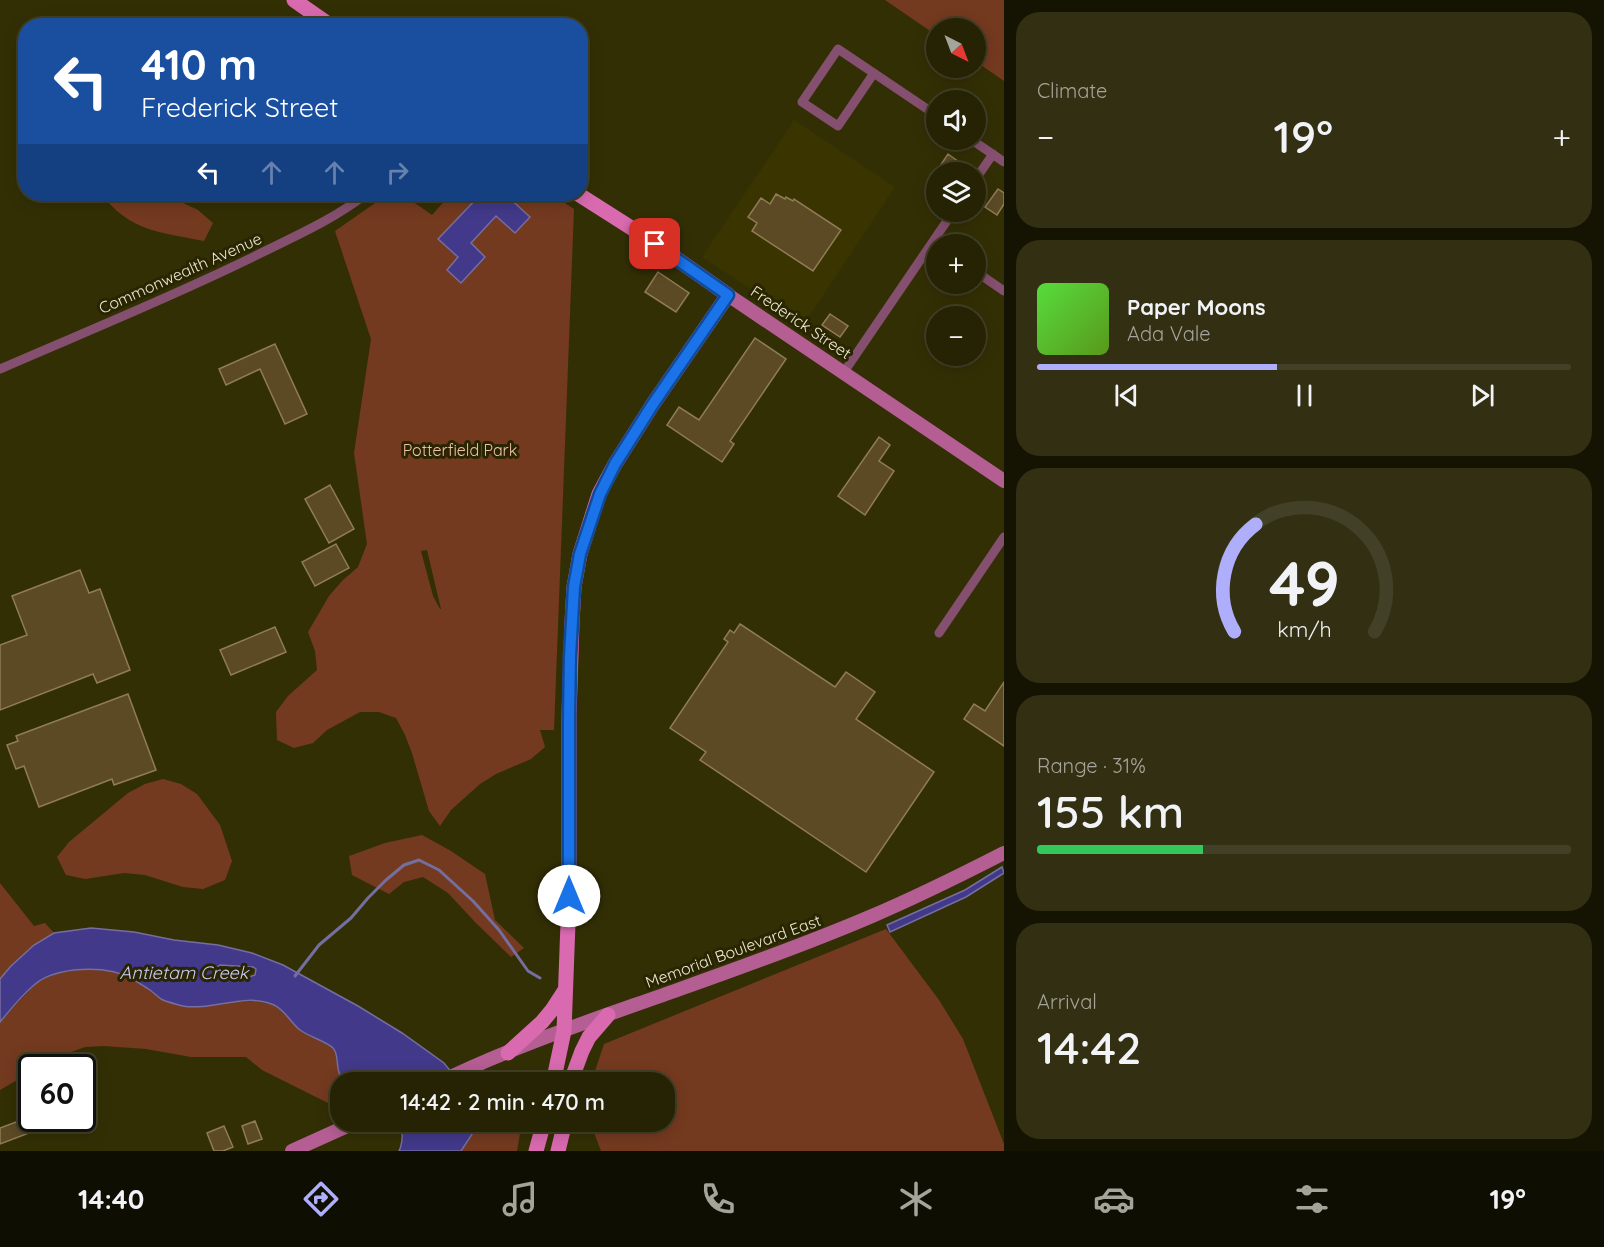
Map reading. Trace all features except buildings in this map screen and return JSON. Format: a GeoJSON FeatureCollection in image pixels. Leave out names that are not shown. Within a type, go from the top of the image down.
{"type":"FeatureCollection","features":[{"type":"Feature","properties":{"kind":"main road"},"geometry":{"type":"LineString","coordinates":[[294,0],[320,18]]}},
{"type":"Feature","properties":{"kind":"main road","name":"Frederick Street"},"geometry":{"type":"LineString","coordinates":[[588,200],[1004,481]]}},
{"type":"Feature","properties":{"kind":"main road"},"geometry":{"type":"LineString","coordinates":[[555,1072],[564,1031],[569,896],[571,643],[574,587],[580,554],[600,494],[615,464],[728,295]]}},
{"type":"Feature","properties":{"kind":"main road","name":"Memorial Boulevard East"},"geometry":{"type":"LineString","coordinates":[[461,1072],[564,1031],[873,916],[1004,853]]}},
{"type":"Feature","properties":{"kind":"main road"},"geometry":{"type":"LineString","coordinates":[[508,1053],[543,1022],[565,990]]}},
{"type":"Feature","properties":{"kind":"main road"},"geometry":{"type":"LineString","coordinates":[[575,1072],[589,1037],[608,1015]]}},
{"type":"Feature","properties":{"kind":"main road"},"geometry":{"type":"LineString","coordinates":[[564,1031],[571,1072]]}},
{"type":"Feature","properties":{"kind":"main road"},"geometry":{"type":"LineString","coordinates":[[292,1151],[334,1132]]}},
{"type":"Feature","properties":{"kind":"main road"},"geometry":{"type":"LineString","coordinates":[[538,1149],[542,1132]]}},
{"type":"Feature","properties":{"kind":"main road"},"geometry":{"type":"LineString","coordinates":[[558,1151],[563,1132]]}},
{"type":"Feature","properties":{"kind":"street"},"geometry":{"type":"LineString","coordinates":[[874,73],[838,126],[802,102],[838,49],[874,73],[926,108]]}},
{"type":"Feature","properties":{"kind":"street"},"geometry":{"type":"LineString","coordinates":[[986,149],[1004,162]]}},
{"type":"Feature","properties":{"kind":"street"},"geometry":{"type":"LineString","coordinates":[[986,164],[993,154]]}},
{"type":"Feature","properties":{"kind":"street","name":"Commonwealth Avenue"},"geometry":{"type":"LineString","coordinates":[[0,369],[214,276],[318,225],[357,201]]}},
{"type":"Feature","properties":{"kind":"street"},"geometry":{"type":"LineString","coordinates":[[844,372],[926,255]]}},
{"type":"Feature","properties":{"kind":"street"},"geometry":{"type":"LineString","coordinates":[[986,279],[1004,291]]}},
{"type":"Feature","properties":{"kind":"street"},"geometry":{"type":"LineString","coordinates":[[939,633],[1004,537]]}},
{"type":"Feature","properties":{"kind":"shaded area"},"geometry":{"type":"Polygon","coordinates":[[[794,120],[895,187],[804,324],[702,257],[794,120]]]}},
{"type":"Feature","properties":{"kind":"green space"},"geometry":{"type":"Polygon","coordinates":[[[885,0],[1004,0],[1004,81],[986,69],[986,18],[926,18],[926,28],[885,0]]]}},
{"type":"Feature","properties":{"kind":"green space"},"geometry":{"type":"Polygon","coordinates":[[[107,201],[180,201],[198,210],[213,223],[204,241],[147,228],[135,223],[107,201]]]}},
{"type":"Feature","properties":{"kind":"green space","name":"Potterfield Park"},"geometry":{"type":"Polygon","coordinates":[[[378,201],[412,201],[432,215],[445,201],[562,201],[574,209],[554,730],[540,730],[545,747],[531,759],[496,774],[480,784],[451,810],[440,826],[429,811],[412,753],[396,718],[379,712],[360,712],[327,730],[313,743],[294,748],[277,740],[276,712],[288,696],[317,670],[315,651],[308,632],[329,596],[358,567],[367,544],[354,453],[371,339],[335,231],[378,201]],[[427,550],[421,551],[433,596],[440,609],[427,550]]]}},
{"type":"Feature","properties":{"kind":"green space"},"geometry":{"type":"Polygon","coordinates":[[[163,779],[181,784],[197,794],[220,825],[232,861],[225,880],[203,889],[183,887],[145,875],[124,873],[85,879],[66,875],[57,857],[69,842],[128,793],[145,784],[163,779]]]}},
{"type":"Feature","properties":{"kind":"green space"},"geometry":{"type":"Polygon","coordinates":[[[422,835],[485,874],[495,920],[524,948],[511,957],[448,893],[423,877],[404,882],[389,894],[352,875],[349,856],[385,843],[422,835]]]}},
{"type":"Feature","properties":{"kind":"green space"},"geometry":{"type":"Polygon","coordinates":[[[0,883],[34,926],[45,923],[54,933],[24,954],[0,979],[0,883]]]}},
{"type":"Feature","properties":{"kind":"green space"},"geometry":{"type":"Polygon","coordinates":[[[886,929],[939,1000],[963,1039],[1004,1144],[1004,1151],[601,1151],[594,1132],[675,1132],[675,1072],[595,1072],[604,1044],[886,929]]]}},
{"type":"Feature","properties":{"kind":"green space"},"geometry":{"type":"Polygon","coordinates":[[[86,969],[111,971],[129,977],[150,989],[162,1000],[196,1007],[255,1001],[274,1005],[301,1031],[333,1048],[337,1056],[338,1069],[344,1072],[330,1072],[330,1104],[262,1070],[246,1057],[191,1057],[146,1049],[104,1046],[85,1047],[66,1054],[18,1054],[18,1080],[0,1090],[0,1022],[36,983],[57,973],[86,969]]]}},
{"type":"Feature","properties":{"kind":"green space"},"geometry":{"type":"Polygon","coordinates":[[[473,1132],[520,1132],[517,1151],[461,1151],[473,1132]]]}},
{"type":"Feature","properties":{"kind":"water"},"geometry":{"type":"Polygon","coordinates":[[[474,201],[513,201],[530,217],[515,233],[496,216],[471,243],[485,257],[461,283],[447,270],[458,257],[438,239],[474,201]]]}},
{"type":"Feature","properties":{"kind":"water"},"geometry":{"type":"Polygon","coordinates":[[[1002,867],[1004,873],[966,897],[890,932],[887,925],[965,890],[1002,867]]]}},
{"type":"Feature","properties":{"kind":"water","name":"Antietam Creek"},"geometry":{"type":"Polygon","coordinates":[[[91,928],[218,945],[252,953],[283,965],[358,1006],[402,1033],[444,1063],[451,1072],[339,1072],[337,1056],[333,1048],[300,1030],[274,1005],[252,1000],[194,1007],[183,1006],[161,999],[131,978],[95,969],[68,971],[43,979],[25,994],[0,1022],[0,979],[34,945],[54,933],[91,928]],[[220,965],[216,968],[221,973],[249,977],[255,975],[256,969],[220,965]]]}},
{"type":"Feature","properties":{"kind":"water"},"geometry":{"type":"Polygon","coordinates":[[[402,1132],[473,1132],[461,1151],[399,1151],[402,1132]]]}},
{"type":"Feature","properties":{"kind":"waterway"},"geometry":{"type":"LineString","coordinates":[[295,976],[319,945],[351,918],[386,880],[404,865],[419,860],[439,870],[473,901],[499,930],[528,971],[540,978]]}},
{"type":"Feature","properties":{"kind":"route"},"geometry":{"type":"LineString","coordinates":[[569,896],[570,656],[574,587],[580,554],[600,494],[615,464],[728,295],[655,244]]}}]}
